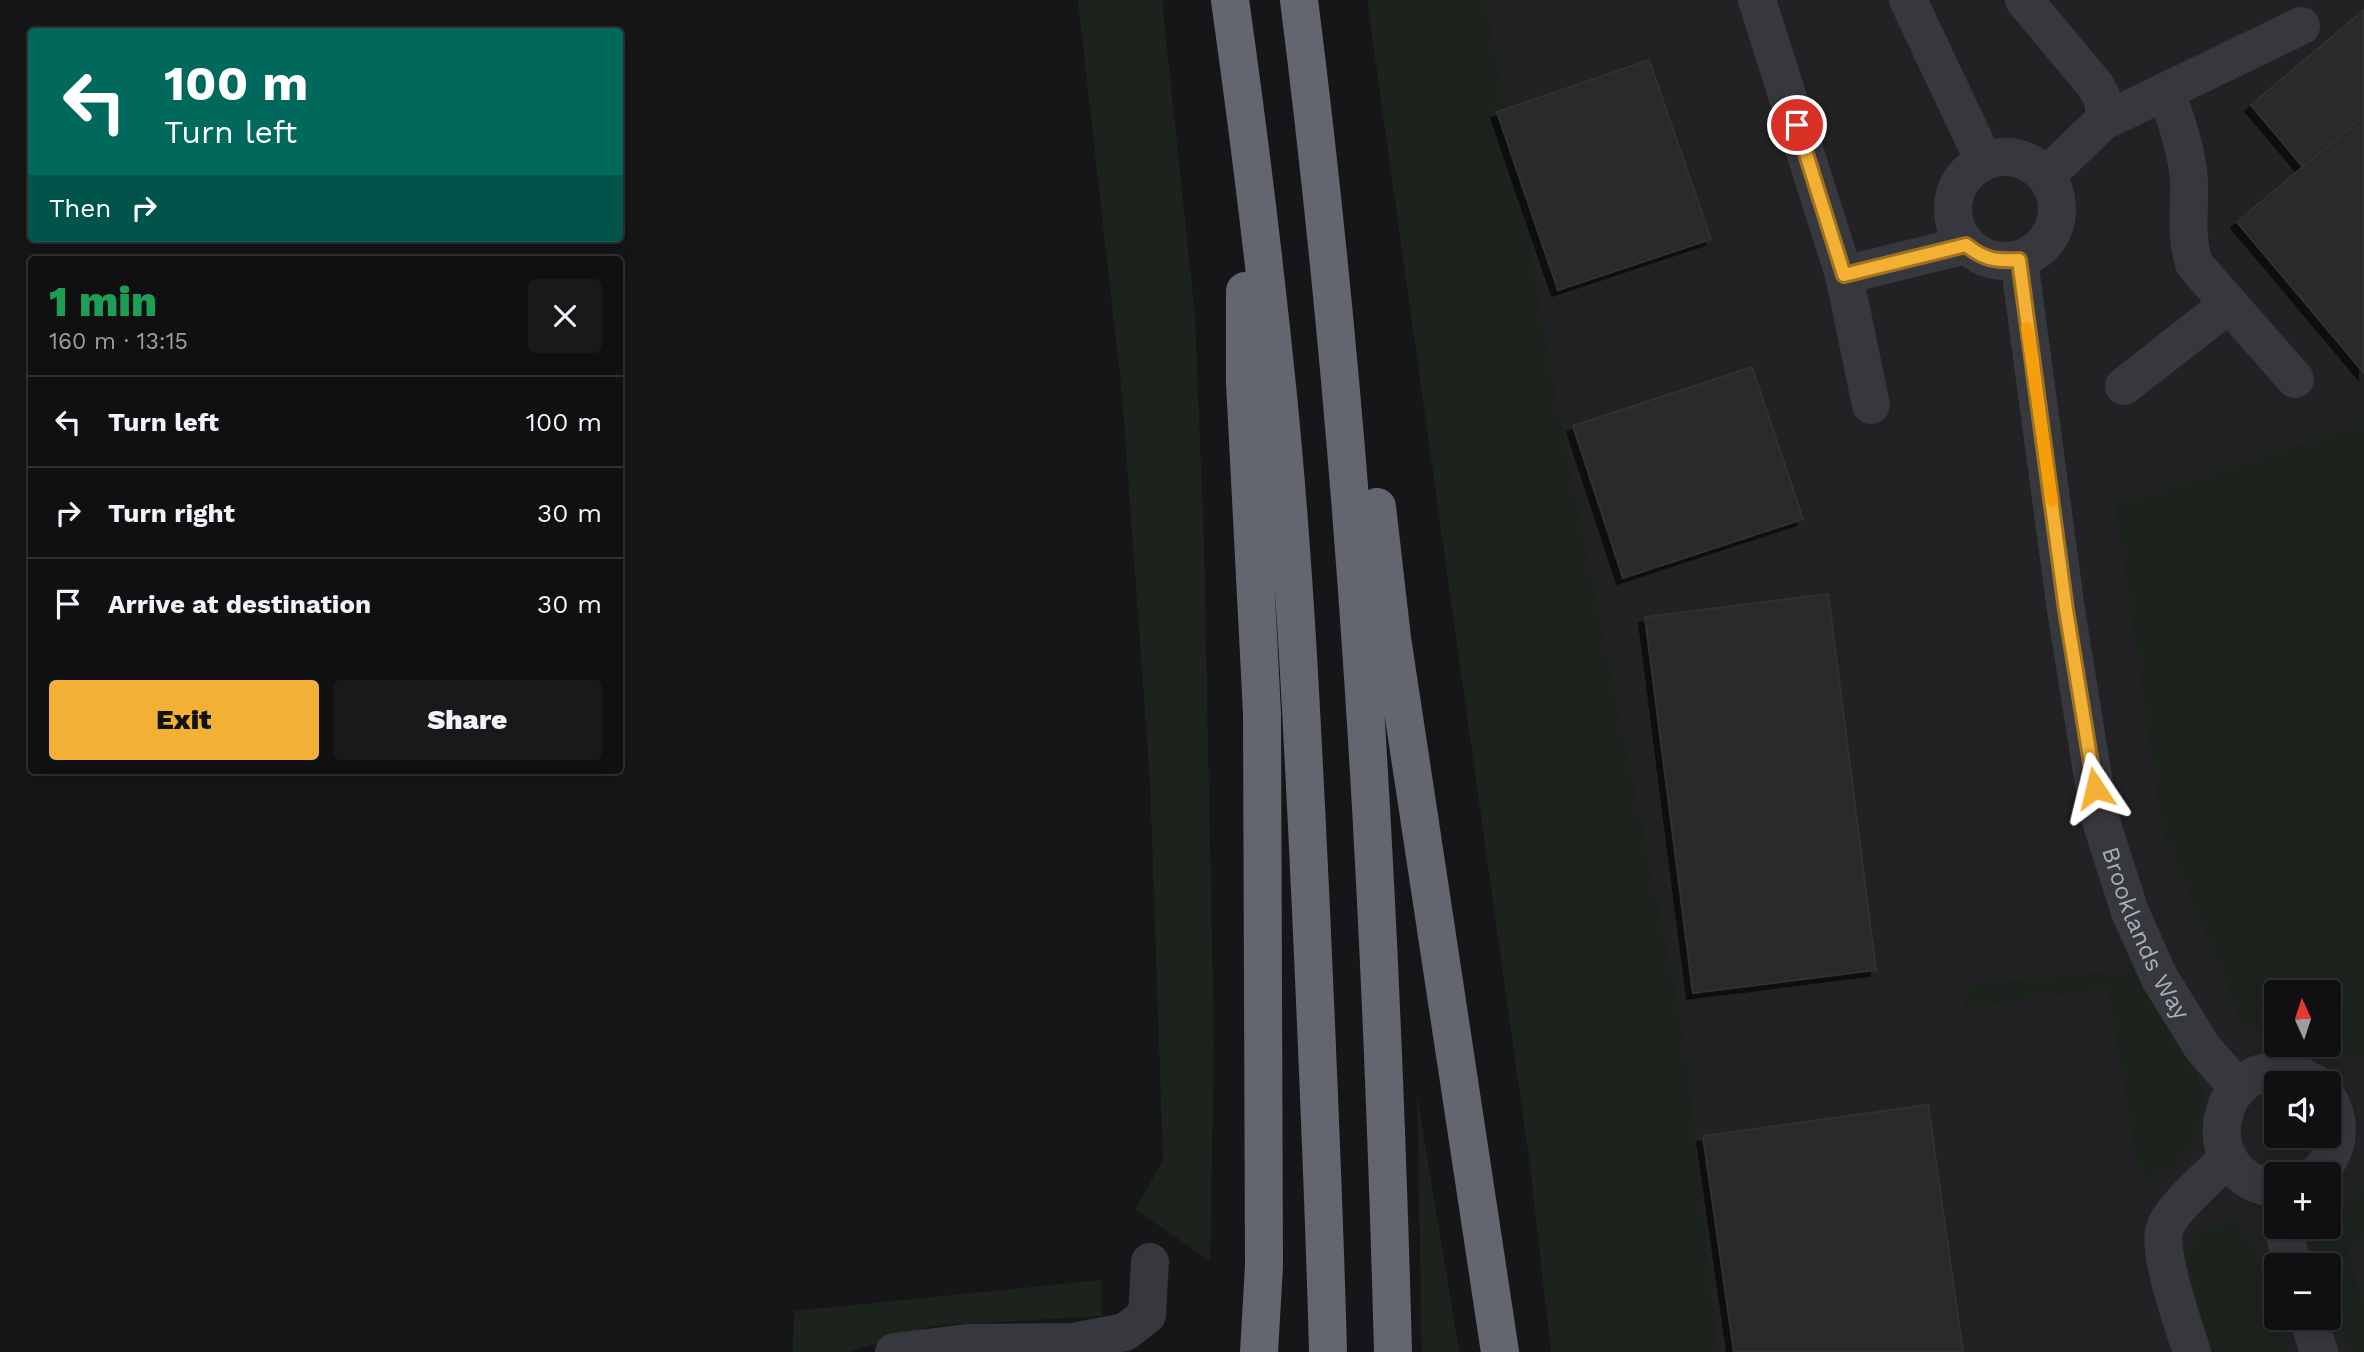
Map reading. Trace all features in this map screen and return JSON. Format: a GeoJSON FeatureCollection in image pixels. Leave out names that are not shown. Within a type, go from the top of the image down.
{"type":"FeatureCollection","features":[{"type":"Feature","properties":{"kind":"highway"},"geometry":{"type":"LineString","coordinates":[[1230,0],[1277,387],[1294,611],[1324,1199],[1328,1352]]}},
{"type":"Feature","properties":{"kind":"highway"},"geometry":{"type":"LineString","coordinates":[[1299,0],[1322,181],[1354,529],[1374,831],[1393,1352]]}},
{"type":"Feature","properties":{"kind":"highway"},"geometry":{"type":"LineString","coordinates":[[1245,107],[1245,382],[1262,727],[1264,1266],[1259,1352]]}},
{"type":"Feature","properties":{"kind":"highway"},"geometry":{"type":"LineString","coordinates":[[1322,181],[1361,371],[1392,638],[1500,1352]]}},
{"type":"Feature","properties":{"kind":"street"},"geometry":{"type":"LineString","coordinates":[[1758,0],[1844,275],[1871,405]]}},
{"type":"Feature","properties":{"kind":"street"},"geometry":{"type":"LineString","coordinates":[[1908,0],[1983,160]]}},
{"type":"Feature","properties":{"kind":"street"},"geometry":{"type":"LineString","coordinates":[[2024,0],[2095,85],[2104,100],[2102,121]]}},
{"type":"Feature","properties":{"kind":"street"},"geometry":{"type":"LineString","coordinates":[[2046,176],[2102,121],[2301,26]]}},
{"type":"Feature","properties":{"kind":"street"},"geometry":{"type":"LineString","coordinates":[[2166,91],[2184,144],[2189,181],[2188,243],[2194,264],[2295,379]]}},
{"type":"Feature","properties":{"kind":"street"},"geometry":{"type":"LineString","coordinates":[[2001,156],[2017,158],[2034,165],[2046,176],[2055,192],[2058,212],[2054,229],[2035,252],[2019,260],[1994,261],[1977,254],[1966,245],[1956,229],[1952,211],[1955,192],[1967,172],[1983,160],[2001,156]]}},
{"type":"Feature","properties":{"kind":"street"},"geometry":{"type":"LineString","coordinates":[[1844,275],[1966,245]]}},
{"type":"Feature","properties":{"kind":"street","name":"Brooklands Way"},"geometry":{"type":"LineString","coordinates":[[2019,260],[2066,610],[2099,815],[2130,912],[2159,976],[2202,1047],[2238,1088]]}},
{"type":"Feature","properties":{"kind":"street"},"geometry":{"type":"LineString","coordinates":[[2124,386],[2229,304]]}},
{"type":"Feature","properties":{"kind":"street"},"geometry":{"type":"LineString","coordinates":[[2264,1074],[2255,1076],[2238,1088],[2223,1111],[2220,1132],[2224,1152],[2235,1169],[2264,1187]]}},
{"type":"Feature","properties":{"kind":"street"},"geometry":{"type":"LineString","coordinates":[[2328,1162],[2337,1144],[2344,1111]]}},
{"type":"Feature","properties":{"kind":"street"},"geometry":{"type":"LineString","coordinates":[[2192,1352],[2166,1259],[2164,1230],[2180,1205],[2228,1158]]}},
{"type":"Feature","properties":{"kind":"street"},"geometry":{"type":"LineString","coordinates":[[894,1352],[967,1343],[1073,1342],[1125,1332],[1147,1315],[1150,1262]]}},
{"type":"Feature","properties":{"kind":"street"},"geometry":{"type":"LineString","coordinates":[[2312,1330],[2319,1352]]}},
{"type":"Feature","properties":{"kind":"shaded area"},"geometry":{"type":"Polygon","coordinates":[[[1078,0],[1162,0],[1195,316],[1204,546],[1214,1044],[1210,1261],[1135,1209],[1163,1161],[1150,779],[1122,394],[1078,0]]]}},
{"type":"Feature","properties":{"kind":"shaded area"},"geometry":{"type":"Polygon","coordinates":[[[1367,0],[1484,0],[1559,413],[1684,1034],[1718,1352],[1551,1352],[1530,1166],[1367,0]]]}},
{"type":"Feature","properties":{"kind":"shaded area"},"geometry":{"type":"Polygon","coordinates":[[[1464,0],[2364,0],[2364,1352],[1627,1352],[1464,0]]]}},
{"type":"Feature","properties":{"kind":"shaded area"},"geometry":{"type":"Polygon","coordinates":[[[2364,424],[2364,1062],[2342,1052],[2342,980],[2264,980],[2264,1027],[2241,1024],[2162,830],[2115,504],[2364,424]]]}},
{"type":"Feature","properties":{"kind":"shaded area"},"geometry":{"type":"Polygon","coordinates":[[[2135,968],[2185,1034],[2203,1092],[2198,1136],[2173,1172],[2139,1180],[2108,989],[1964,1008],[1961,986],[2135,968]]]}},
{"type":"Feature","properties":{"kind":"shaded area"},"geometry":{"type":"Polygon","coordinates":[[[1417,1095],[1458,1345],[1459,1352],[1422,1352],[1417,1095]]]}},
{"type":"Feature","properties":{"kind":"shaded area"},"geometry":{"type":"Polygon","coordinates":[[[2364,1182],[2364,1239],[2345,1245],[2364,1305],[2364,1352],[2350,1352],[2341,1322],[2341,1253],[2321,1253],[2317,1239],[2341,1239],[2341,1211],[2357,1196],[2364,1182]]]}},
{"type":"Feature","properties":{"kind":"shaded area"},"geometry":{"type":"Polygon","coordinates":[[[2238,1221],[2254,1250],[2264,1280],[2264,1330],[2281,1330],[2288,1352],[2209,1352],[2186,1253],[2201,1228],[2238,1221]]]}},
{"type":"Feature","properties":{"kind":"shaded area"},"geometry":{"type":"Polygon","coordinates":[[[1101,1280],[1102,1316],[932,1326],[848,1352],[793,1352],[794,1311],[1101,1280]]]}},
{"type":"Feature","properties":{"kind":"building"},"geometry":{"type":"Polygon","coordinates":[[[2364,10],[2364,116],[2303,167],[2251,105],[2364,10]]]}},
{"type":"Feature","properties":{"kind":"building"},"geometry":{"type":"Polygon","coordinates":[[[1649,60],[1711,239],[1558,290],[1497,112],[1649,60]]]}},
{"type":"Feature","properties":{"kind":"building"},"geometry":{"type":"Polygon","coordinates":[[[2364,116],[2364,373],[2237,222],[2364,116]]]}},
{"type":"Feature","properties":{"kind":"building"},"geometry":{"type":"Polygon","coordinates":[[[1752,367],[1803,519],[1623,578],[1573,426],[1752,367]]]}},
{"type":"Feature","properties":{"kind":"building"},"geometry":{"type":"Polygon","coordinates":[[[1828,594],[1876,970],[1693,993],[1645,617],[1828,594]]]}},
{"type":"Feature","properties":{"kind":"building"},"geometry":{"type":"Polygon","coordinates":[[[1928,1105],[1963,1352],[1734,1352],[1703,1136],[1928,1105]]]}},
{"type":"Feature","properties":{"kind":"slow traffic"},"geometry":{"type":"LineString","coordinates":[[2027,328],[2052,501]]}},
{"type":"Feature","properties":{"kind":"route"},"geometry":{"type":"LineString","coordinates":[[1797,125],[1844,275],[1966,245],[1977,254],[1994,261],[2019,260],[2066,610],[2095,788]]}}]}
